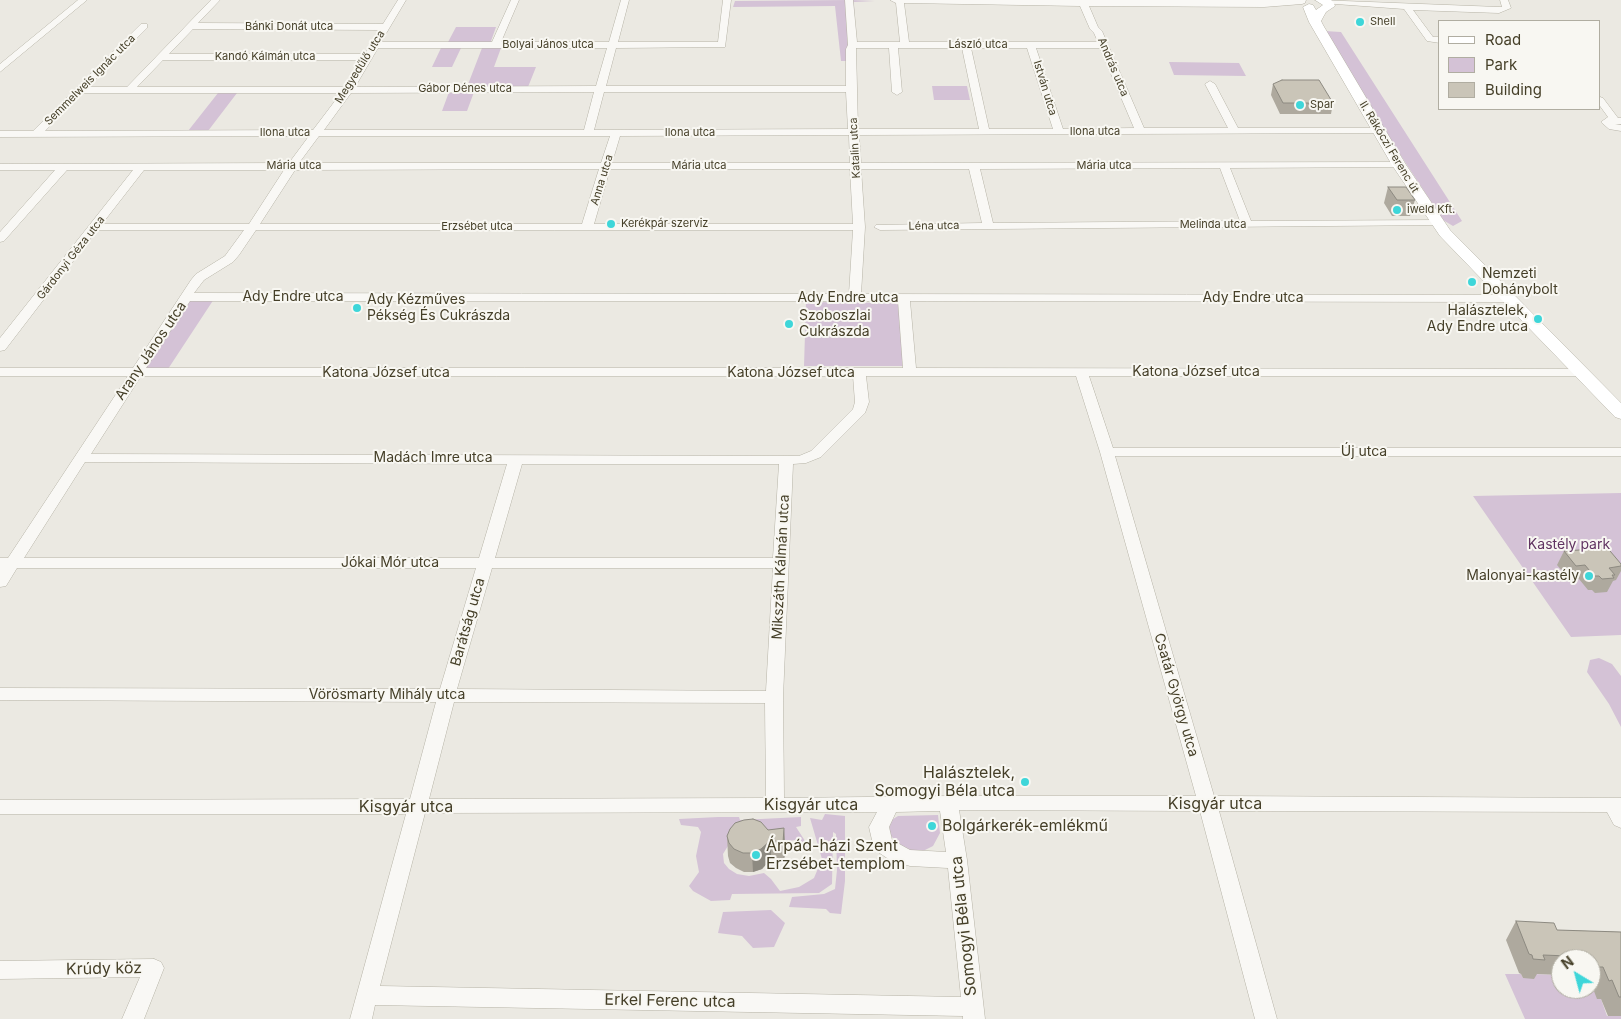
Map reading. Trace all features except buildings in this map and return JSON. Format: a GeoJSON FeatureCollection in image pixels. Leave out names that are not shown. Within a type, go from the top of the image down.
{"type":"FeatureCollection","features":[{"type":"Feature","properties":{"kind":"main road"},"geometry":{"type":"LineString","coordinates":[[1305,4],[1324,3],[1315,22]]}},
{"type":"Feature","properties":{"kind":"main road","name":"II. Rákóczi Ferenc út"},"geometry":{"type":"LineString","coordinates":[[1305,4],[1399,165],[1438,223],[1454,243],[1621,413]]}},
{"type":"Feature","properties":{"kind":"street"},"geometry":{"type":"LineString","coordinates":[[0,69],[83,0]]}},
{"type":"Feature","properties":{"kind":"street"},"geometry":{"type":"LineString","coordinates":[[130,89],[216,0]]}},
{"type":"Feature","properties":{"kind":"street","name":"Megyedűlő utca"},"geometry":{"type":"LineString","coordinates":[[316,132],[349,89],[402,0]]}},
{"type":"Feature","properties":{"kind":"street"},"geometry":{"type":"LineString","coordinates":[[495,45],[515,0]]}},
{"type":"Feature","properties":{"kind":"street"},"geometry":{"type":"LineString","coordinates":[[588,132],[625,0]]}},
{"type":"Feature","properties":{"kind":"street","name":"Bolyai János utca"},"geometry":{"type":"LineString","coordinates":[[375,45],[722,45],[727,0]]}},
{"type":"Feature","properties":{"kind":"street","name":"Katalin utca"},"geometry":{"type":"LineString","coordinates":[[849,0],[853,45],[851,49],[851,89],[859,227],[855,297]]}},
{"type":"Feature","properties":{"kind":"street"},"geometry":{"type":"LineString","coordinates":[[905,44],[897,0],[1084,4],[1115,2],[1305,4]]}},
{"type":"Feature","properties":{"kind":"street"},"geometry":{"type":"LineString","coordinates":[[1324,3],[1499,10],[1507,8],[1504,0]]}},
{"type":"Feature","properties":{"kind":"street","name":"András utca"},"geometry":{"type":"LineString","coordinates":[[1084,4],[1140,131]]}},
{"type":"Feature","properties":{"kind":"street"},"geometry":{"type":"LineString","coordinates":[[1407,7],[1430,40],[1438,40]]}},
{"type":"Feature","properties":{"kind":"street","name":"Semmelweis Ignác utca"},"geometry":{"type":"LineString","coordinates":[[36,134],[144,26]]}},
{"type":"Feature","properties":{"kind":"street","name":"Bánki Donát utca"},"geometry":{"type":"LineString","coordinates":[[192,26],[386,27]]}},
{"type":"Feature","properties":{"kind":"street"},"geometry":{"type":"LineString","coordinates":[[894,44],[897,92]]}},
{"type":"Feature","properties":{"kind":"street","name":"László utca"},"geometry":{"type":"LineString","coordinates":[[853,45],[1103,45]]}},
{"type":"Feature","properties":{"kind":"street"},"geometry":{"type":"LineString","coordinates":[[966,45],[985,132]]}},
{"type":"Feature","properties":{"kind":"street","name":"István utca"},"geometry":{"type":"LineString","coordinates":[[1032,45],[1059,132]]}},
{"type":"Feature","properties":{"kind":"street","name":"Kandó Kálmán utca"},"geometry":{"type":"LineString","coordinates":[[162,57],[368,57]]}},
{"type":"Feature","properties":{"kind":"street"},"geometry":{"type":"LineString","coordinates":[[1210,84],[1235,132]]}},
{"type":"Feature","properties":{"kind":"street","name":"Gábor Dénes utca"},"geometry":{"type":"LineString","coordinates":[[79,90],[851,89]]}},
{"type":"Feature","properties":{"kind":"street"},"geometry":{"type":"LineString","coordinates":[[1601,101],[1618,120]]}},
{"type":"Feature","properties":{"kind":"street"},"geometry":{"type":"LineString","coordinates":[[1618,120],[1606,122],[1613,127],[1621,128]]}},
{"type":"Feature","properties":{"kind":"street","name":"Ilona utca"},"geometry":{"type":"LineString","coordinates":[[0,134],[1380,131]]}},
{"type":"Feature","properties":{"kind":"street","name":"Arany János utca"},"geometry":{"type":"LineString","coordinates":[[0,582],[7,563],[80,458],[200,277],[229,259],[235,253],[316,132]]}},
{"type":"Feature","properties":{"kind":"street","name":"Anna utca"},"geometry":{"type":"LineString","coordinates":[[587,227],[616,133]]}},
{"type":"Feature","properties":{"kind":"street","name":"Mária utca"},"geometry":{"type":"LineString","coordinates":[[0,168],[1399,165]]}},
{"type":"Feature","properties":{"kind":"street"},"geometry":{"type":"LineString","coordinates":[[974,166],[988,226]]}},
{"type":"Feature","properties":{"kind":"street"},"geometry":{"type":"LineString","coordinates":[[1224,166],[1246,224]]}},
{"type":"Feature","properties":{"kind":"street"},"geometry":{"type":"LineString","coordinates":[[0,239],[64,167]]}},
{"type":"Feature","properties":{"kind":"street","name":"Gárdonyi Géza utca"},"geometry":{"type":"LineString","coordinates":[[0,347],[95,228],[140,168]]}},
{"type":"Feature","properties":{"kind":"street","name":"Melinda utca"},"geometry":{"type":"LineString","coordinates":[[988,226],[1438,223]]}},
{"type":"Feature","properties":{"kind":"street","name":"Léna utca"},"geometry":{"type":"LineString","coordinates":[[880,227],[988,226]]}},
{"type":"Feature","properties":{"kind":"street","name":"Erzsébet utca"},"geometry":{"type":"LineString","coordinates":[[95,228],[859,227]]}},
{"type":"Feature","properties":{"kind":"street","name":"Ady Endre utca"},"geometry":{"type":"LineString","coordinates":[[187,296],[1508,298]]}},
{"type":"Feature","properties":{"kind":"street"},"geometry":{"type":"LineString","coordinates":[[904,298],[910,372]]}},
{"type":"Feature","properties":{"kind":"street","name":"Katona József utca"},"geometry":{"type":"LineString","coordinates":[[0,372],[1581,372]]}},
{"type":"Feature","properties":{"kind":"street","name":"Csatár György utca"},"geometry":{"type":"LineString","coordinates":[[1080,372],[1107,452],[1266,1019]]}},
{"type":"Feature","properties":{"kind":"street"},"geometry":{"type":"LineString","coordinates":[[786,460],[801,460],[816,454],[860,410],[862,402],[859,373]]}},
{"type":"Feature","properties":{"kind":"street","name":"Új utca"},"geometry":{"type":"LineString","coordinates":[[1107,452],[1621,452]]}},
{"type":"Feature","properties":{"kind":"street","name":"Madách Imre utca"},"geometry":{"type":"LineString","coordinates":[[80,458],[786,460]]}},
{"type":"Feature","properties":{"kind":"street","name":"Barátság utca"},"geometry":{"type":"LineString","coordinates":[[361,1019],[416,807],[516,458]]}},
{"type":"Feature","properties":{"kind":"street","name":"Mikszáth Kálmán utca"},"geometry":{"type":"LineString","coordinates":[[775,806],[774,697],[786,460]]}},
{"type":"Feature","properties":{"kind":"street","name":"Jókai Mór utca"},"geometry":{"type":"LineString","coordinates":[[7,563],[781,563]]}},
{"type":"Feature","properties":{"kind":"street","name":"Vörösmarty Mihály utca"},"geometry":{"type":"LineString","coordinates":[[0,694],[774,697]]}},
{"type":"Feature","properties":{"kind":"street","name":"Kisgyár utca"},"geometry":{"type":"LineString","coordinates":[[0,807],[775,806],[948,803],[1207,804],[1618,810]]}},
{"type":"Feature","properties":{"kind":"street","name":"Somogyi Béla utca"},"geometry":{"type":"LineString","coordinates":[[948,803],[957,860],[973,1013]]}},
{"type":"Feature","properties":{"kind":"street"},"geometry":{"type":"LineString","coordinates":[[890,805],[879,827],[885,846],[897,854],[910,858],[957,860]]}},
{"type":"Feature","properties":{"kind":"street","name":"Krúdy köz"},"geometry":{"type":"LineString","coordinates":[[0,970],[154,968],[133,1019]]}},
{"type":"Feature","properties":{"kind":"street","name":"Erkel Ferenc utca"},"geometry":{"type":"LineString","coordinates":[[368,995],[973,1013]]}},
{"type":"Feature","properties":{"kind":"green space"},"geometry":{"type":"Polygon","coordinates":[[[735,1],[875,1],[854,2],[855,43],[848,61],[841,61],[835,6],[733,7],[735,1]]]}},
{"type":"Feature","properties":{"kind":"green space"},"geometry":{"type":"Polygon","coordinates":[[[456,27],[496,27],[490,44],[447,44],[456,27]]]}},
{"type":"Feature","properties":{"kind":"green space"},"geometry":{"type":"Polygon","coordinates":[[[1324,31],[1341,32],[1462,221],[1453,226],[1443,220],[1386,133],[1324,31]]]}},
{"type":"Feature","properties":{"kind":"green space"},"geometry":{"type":"Polygon","coordinates":[[[441,48],[461,48],[452,67],[432,67],[441,48]]]}},
{"type":"Feature","properties":{"kind":"green space"},"geometry":{"type":"Polygon","coordinates":[[[482,48],[501,48],[494,67],[536,67],[528,87],[467,87],[482,48]]]}},
{"type":"Feature","properties":{"kind":"green space"},"geometry":{"type":"Polygon","coordinates":[[[1169,62],[1239,63],[1246,76],[1174,75],[1169,62]]]}},
{"type":"Feature","properties":{"kind":"green space"},"geometry":{"type":"Polygon","coordinates":[[[932,86],[967,86],[970,100],[934,100],[932,86]]]}},
{"type":"Feature","properties":{"kind":"green space"},"geometry":{"type":"Polygon","coordinates":[[[449,92],[474,92],[467,111],[442,111],[449,92]]]}},
{"type":"Feature","properties":{"kind":"green space"},"geometry":{"type":"Polygon","coordinates":[[[218,93],[237,93],[208,131],[188,131],[218,93]]]}},
{"type":"Feature","properties":{"kind":"green space"},"geometry":{"type":"Polygon","coordinates":[[[214,299],[168,369],[142,369],[187,301],[214,299]]]}},
{"type":"Feature","properties":{"kind":"green space"},"geometry":{"type":"Polygon","coordinates":[[[806,302],[893,303],[899,305],[903,366],[804,366],[806,302]]]}},
{"type":"Feature","properties":{"kind":"green space","name":"Kastély park"},"geometry":{"type":"Polygon","coordinates":[[[1621,493],[1621,635],[1571,637],[1473,496],[1621,493]]]}},
{"type":"Feature","properties":{"kind":"green space"},"geometry":{"type":"Polygon","coordinates":[[[1599,658],[1612,664],[1621,676],[1621,727],[1609,704],[1587,672],[1590,660],[1599,658]]]}},
{"type":"Feature","properties":{"kind":"green space"},"geometry":{"type":"Polygon","coordinates":[[[825,814],[845,816],[845,881],[841,914],[830,913],[826,909],[789,907],[792,897],[824,894],[835,889],[837,870],[836,834],[833,832],[832,884],[819,893],[732,894],[730,900],[711,901],[693,891],[689,886],[699,872],[696,856],[701,832],[698,827],[681,825],[679,819],[739,817],[740,820],[801,817],[801,826],[796,827],[809,847],[798,849],[795,840],[771,844],[731,841],[723,854],[724,863],[729,869],[737,874],[749,876],[764,873],[780,891],[799,887],[814,878],[822,859],[810,818],[822,820],[825,814]]]}},
{"type":"Feature","properties":{"kind":"green space"},"geometry":{"type":"Polygon","coordinates":[[[938,815],[940,833],[933,846],[923,851],[912,851],[902,847],[890,835],[890,821],[898,816],[938,815]]]}},
{"type":"Feature","properties":{"kind":"green space"},"geometry":{"type":"Polygon","coordinates":[[[771,910],[785,923],[774,947],[753,948],[742,936],[718,933],[723,912],[771,910]]]}},
{"type":"Feature","properties":{"kind":"green space"},"geometry":{"type":"Polygon","coordinates":[[[1505,974],[1521,974],[1523,978],[1533,974],[1551,975],[1551,999],[1601,999],[1607,1016],[1621,1016],[1621,1019],[1525,1019],[1505,974]]]}},
{"type":"Feature","properties":{"kind":"place","name":"Shell"},"geometry":{"type":"Point","coordinates":[1360,22]}},
{"type":"Feature","properties":{"kind":"place","name":"Spar"},"geometry":{"type":"Point","coordinates":[1300,105]}},
{"type":"Feature","properties":{"kind":"place","name":"iweld Kft."},"geometry":{"type":"Point","coordinates":[1397,210]}},
{"type":"Feature","properties":{"kind":"place","name":"Kerékpár szerviz"},"geometry":{"type":"Point","coordinates":[611,224]}},
{"type":"Feature","properties":{"kind":"place","name":"Nemzeti Dohánybolt"},"geometry":{"type":"Point","coordinates":[1472,282]}},
{"type":"Feature","properties":{"kind":"place","name":"Ady Kézműves Pékség És Cukrászda"},"geometry":{"type":"Point","coordinates":[357,308]}},
{"type":"Feature","properties":{"kind":"place","name":"Halásztelek, Ady Endre utca"},"geometry":{"type":"Point","coordinates":[1538,319]}},
{"type":"Feature","properties":{"kind":"place","name":"Szoboszlai Cukrászda"},"geometry":{"type":"Point","coordinates":[789,324]}},
{"type":"Feature","properties":{"kind":"place","name":"Malonyai-kastély"},"geometry":{"type":"Point","coordinates":[1589,576]}},
{"type":"Feature","properties":{"kind":"place","name":"Halásztelek, Somogyi Béla utca"},"geometry":{"type":"Point","coordinates":[1025,782]}},
{"type":"Feature","properties":{"kind":"place","name":"Bolgárkerék-emlékmű"},"geometry":{"type":"Point","coordinates":[932,826]}},
{"type":"Feature","properties":{"kind":"place","name":"Árpád-házi Szent Erzsébet-templom"},"geometry":{"type":"Point","coordinates":[756,855]}}]}
